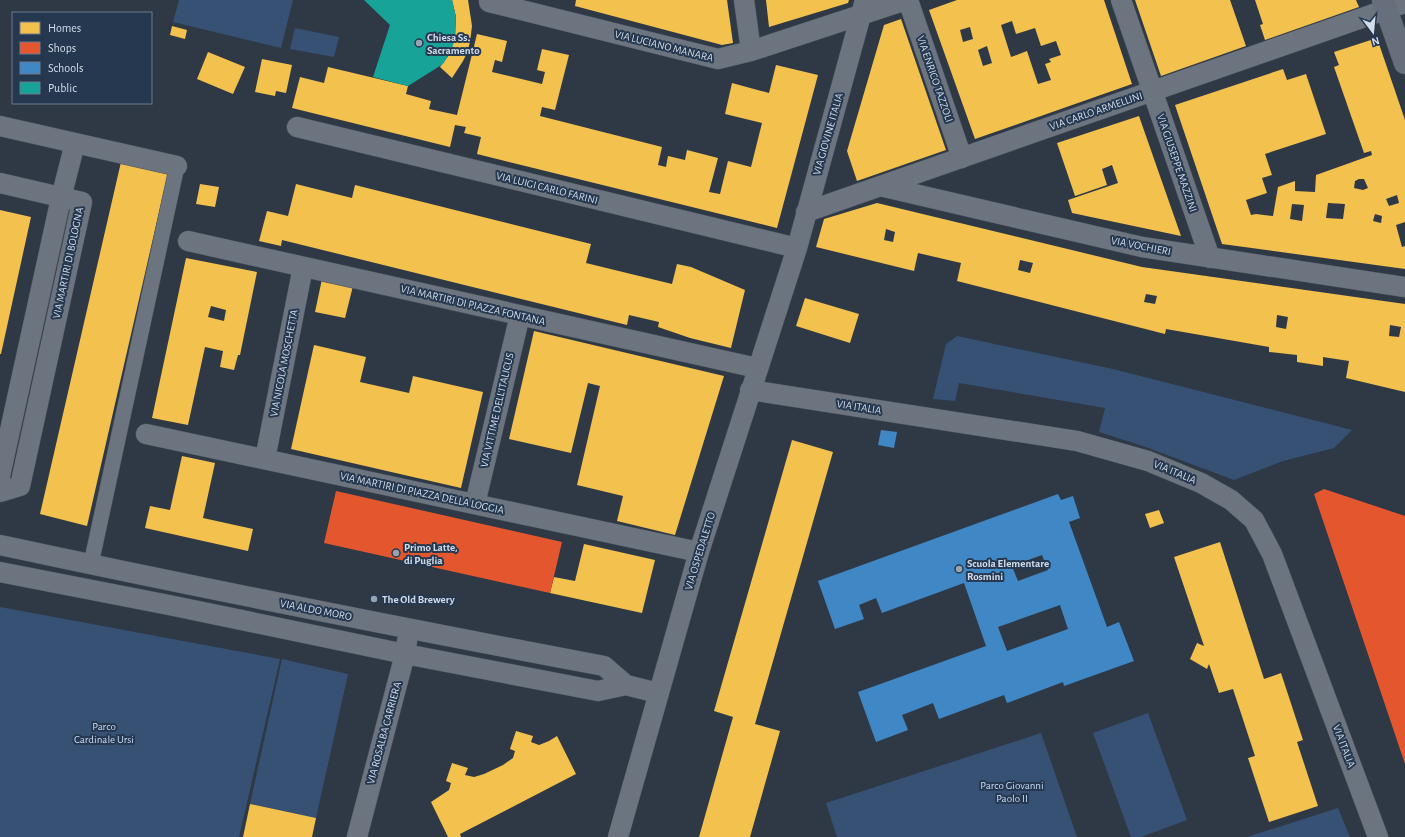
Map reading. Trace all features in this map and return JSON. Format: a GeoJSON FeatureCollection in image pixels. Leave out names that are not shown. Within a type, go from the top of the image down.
{"type":"FeatureCollection","features":[{"type":"Feature","properties":{"kind":"main road"},"geometry":{"type":"LineString","coordinates":[[1392,5],[1405,62]]}},
{"type":"Feature","properties":{"kind":"street","name":"VIA LUCIANO MANARA"},"geometry":{"type":"LineString","coordinates":[[489,0],[489,2],[496,4],[718,59],[751,51],[864,7],[907,0]]}},
{"type":"Feature","properties":{"kind":"street"},"geometry":{"type":"LineString","coordinates":[[744,0],[751,51]]}},
{"type":"Feature","properties":{"kind":"street","name":"VIA ENRICO TAZZOLI"},"geometry":{"type":"LineString","coordinates":[[907,0],[962,158]]}},
{"type":"Feature","properties":{"kind":"street","name":"VIA GIUSEPPE MAZZINI"},"geometry":{"type":"LineString","coordinates":[[1120,0],[1210,258]]}},
{"type":"Feature","properties":{"kind":"street","name":"VIA CARLO ARMELLINI"},"geometry":{"type":"LineString","coordinates":[[806,212],[1152,92],[1392,5]]}},
{"type":"Feature","properties":{"kind":"street","name":"VIA GIOVINE ITALIA"},"geometry":{"type":"LineString","coordinates":[[790,267],[864,7]]}},
{"type":"Feature","properties":{"kind":"street"},"geometry":{"type":"LineString","coordinates":[[0,126],[177,166],[91,564]]}},
{"type":"Feature","properties":{"kind":"street","name":"VIA LUIGI CARLO FARINI"},"geometry":{"type":"LineString","coordinates":[[297,127],[796,248]]}},
{"type":"Feature","properties":{"kind":"street"},"geometry":{"type":"LineString","coordinates":[[0,183],[61,198],[75,143]]}},
{"type":"Feature","properties":{"kind":"street","name":"VIA VOCHIERI"},"geometry":{"type":"LineString","coordinates":[[880,186],[1142,247],[1405,287]]}},
{"type":"Feature","properties":{"kind":"street","name":"VIA MARTIRI DI BOLOGNA"},"geometry":{"type":"LineString","coordinates":[[0,476],[3,450],[61,198],[82,202],[20,486],[0,492]]}},
{"type":"Feature","properties":{"kind":"street","name":"VIA MARTIRI DI PIAZZA FONTANA"},"geometry":{"type":"LineString","coordinates":[[188,241],[757,368]]}},
{"type":"Feature","properties":{"kind":"street","name":"VIA NICOLA MOSCHETTA"},"geometry":{"type":"LineString","coordinates":[[265,459],[303,267]]}},
{"type":"Feature","properties":{"kind":"street","name":"VIA OSPEDALETTO"},"geometry":{"type":"LineString","coordinates":[[618,837],[699,552],[790,267]]}},
{"type":"Feature","properties":{"kind":"street","name":"VIA VITTIME DELL'ITALICUS"},"geometry":{"type":"LineString","coordinates":[[475,504],[520,315]]}},
{"type":"Feature","properties":{"kind":"street","name":"VIA ITALIA"},"geometry":{"type":"LineString","coordinates":[[750,390],[1077,441],[1148,461],[1201,483],[1231,500],[1254,520],[1272,554],[1378,837]]}},
{"type":"Feature","properties":{"kind":"street","name":"VIA MARTIRI DI PIAZZA DELLA LOGGIA"},"geometry":{"type":"LineString","coordinates":[[146,434],[699,552]]}},
{"type":"Feature","properties":{"kind":"street","name":"VIA ALDO MORO"},"geometry":{"type":"LineString","coordinates":[[0,545],[409,629],[604,666],[626,685]]}},
{"type":"Feature","properties":{"kind":"street","name":"VIA ALDO MORO"},"geometry":{"type":"LineString","coordinates":[[0,572],[405,654],[598,691],[626,685],[658,693]]}},
{"type":"Feature","properties":{"kind":"street","name":"VIA ROSALBA CARRIERA"},"geometry":{"type":"LineString","coordinates":[[357,837],[405,654],[409,629]]}},
{"type":"Feature","properties":{"kind":"green space"},"geometry":{"type":"Polygon","coordinates":[[[179,0],[293,0],[281,48],[173,22],[179,0]]]}},
{"type":"Feature","properties":{"kind":"green space"},"geometry":{"type":"Polygon","coordinates":[[[295,28],[339,37],[334,57],[290,49],[295,28]]]}},
{"type":"Feature","properties":{"kind":"green space"},"geometry":{"type":"Polygon","coordinates":[[[957,336],[1113,369],[1352,430],[1334,448],[1283,461],[1234,480],[1143,446],[1099,432],[1105,408],[959,383],[955,401],[933,399],[946,344],[957,336]]]}},
{"type":"Feature","properties":{"kind":"green space","name":"Parco Cardinale Ursi"},"geometry":{"type":"Polygon","coordinates":[[[0,607],[280,659],[239,837],[0,837],[0,607]]]}},
{"type":"Feature","properties":{"kind":"green space"},"geometry":{"type":"Polygon","coordinates":[[[282,659],[348,674],[316,818],[250,804],[282,659]]]}},
{"type":"Feature","properties":{"kind":"green space"},"geometry":{"type":"Polygon","coordinates":[[[1148,713],[1187,820],[1141,837],[1131,837],[1093,733],[1148,713]]]}},
{"type":"Feature","properties":{"kind":"green space","name":"Parco Giovanni Paolo II"},"geometry":{"type":"Polygon","coordinates":[[[1041,733],[1077,837],[837,837],[826,803],[1041,733]]]}},
{"type":"Feature","properties":{"kind":"green space"},"geometry":{"type":"Polygon","coordinates":[[[1338,808],[1350,837],[1247,837],[1338,808]]]}},
{"type":"Feature","properties":{"kind":"building: Homes"},"geometry":{"type":"Polygon","coordinates":[[[452,0],[468,0],[472,26],[467,53],[452,78],[440,67],[449,55],[455,37],[456,17],[452,0]]]}},
{"type":"Feature","properties":{"kind":"building: Homes"},"geometry":{"type":"Polygon","coordinates":[[[576,0],[727,0],[733,43],[722,45],[575,6],[576,0]]]}},
{"type":"Feature","properties":{"kind":"building: Homes"},"geometry":{"type":"Polygon","coordinates":[[[766,0],[849,0],[848,3],[769,27],[766,0]]]}},
{"type":"Feature","properties":{"kind":"building: Homes"},"geometry":{"type":"Polygon","coordinates":[[[957,0],[1104,0],[1132,84],[975,139],[929,10],[957,0]],[[1012,21],[1001,25],[1011,57],[1027,51],[1038,84],[1051,80],[1045,64],[1051,62],[1049,59],[1061,55],[1056,41],[1041,46],[1035,28],[1016,34],[1012,21]],[[970,27],[960,30],[963,42],[973,39],[970,27]],[[987,46],[978,50],[983,66],[992,63],[987,46]]]}},
{"type":"Feature","properties":{"kind":"building: Homes"},"geometry":{"type":"Polygon","coordinates":[[[1135,0],[1230,0],[1246,46],[1161,76],[1135,0]]]}},
{"type":"Feature","properties":{"kind":"building: Homes"},"geometry":{"type":"Polygon","coordinates":[[[1255,0],[1356,0],[1359,7],[1265,40],[1260,25],[1263,24],[1255,0]]]}},
{"type":"Feature","properties":{"kind":"building: Homes"},"geometry":{"type":"Polygon","coordinates":[[[901,19],[946,150],[857,181],[847,151],[884,25],[901,19]]]}},
{"type":"Feature","properties":{"kind":"building: Homes"},"geometry":{"type":"Polygon","coordinates":[[[172,26],[187,30],[185,39],[170,35],[172,26]]]}},
{"type":"Feature","properties":{"kind":"building: Homes"},"geometry":{"type":"Polygon","coordinates":[[[477,34],[507,41],[502,62],[495,60],[492,72],[542,84],[545,72],[537,70],[542,49],[569,55],[555,110],[542,107],[540,116],[662,147],[658,165],[666,167],[668,156],[685,160],[687,150],[718,158],[709,192],[720,194],[728,161],[751,167],[762,123],[725,114],[732,83],[769,93],[776,65],[818,75],[777,228],[477,154],[481,137],[464,133],[466,127],[455,125],[450,147],[292,108],[300,77],[324,83],[328,67],[408,86],[406,94],[431,101],[429,109],[457,115],[477,34]]]}},
{"type":"Feature","properties":{"kind":"building: Homes"},"geometry":{"type":"Polygon","coordinates":[[[1377,38],[1405,120],[1405,222],[1396,225],[1402,247],[1405,246],[1405,269],[1222,244],[1175,105],[1283,69],[1287,80],[1306,74],[1326,134],[1265,154],[1272,175],[1262,178],[1267,193],[1246,200],[1251,215],[1256,214],[1273,216],[1278,187],[1295,181],[1295,191],[1315,192],[1316,175],[1372,155],[1371,151],[1364,153],[1334,67],[1339,65],[1334,52],[1377,38]],[[1364,179],[1355,181],[1354,188],[1363,190],[1368,188],[1364,179]],[[1397,195],[1386,199],[1389,206],[1399,203],[1397,195]],[[1328,203],[1326,218],[1343,219],[1345,204],[1328,203]],[[1292,204],[1290,219],[1302,221],[1304,205],[1292,204]],[[1375,214],[1373,221],[1381,223],[1382,216],[1375,214]]]}},
{"type":"Feature","properties":{"kind":"building: Homes"},"geometry":{"type":"Polygon","coordinates":[[[208,52],[245,67],[233,94],[197,79],[208,52]]]}},
{"type":"Feature","properties":{"kind":"building: Homes"},"geometry":{"type":"Polygon","coordinates":[[[262,59],[292,65],[286,93],[276,91],[275,96],[255,92],[262,59]]]}},
{"type":"Feature","properties":{"kind":"building: Homes"},"geometry":{"type":"Polygon","coordinates":[[[1139,116],[1181,236],[1072,213],[1068,200],[1118,183],[1112,165],[1102,169],[1107,185],[1075,196],[1057,143],[1139,116]]]}},
{"type":"Feature","properties":{"kind":"building: Homes"},"geometry":{"type":"Polygon","coordinates":[[[121,162],[168,173],[87,526],[40,514],[121,162]]]}},
{"type":"Feature","properties":{"kind":"building: Homes"},"geometry":{"type":"Polygon","coordinates":[[[200,184],[219,187],[215,207],[196,204],[200,184]]]}},
{"type":"Feature","properties":{"kind":"building: Homes"},"geometry":{"type":"Polygon","coordinates":[[[296,184],[352,198],[355,185],[591,244],[586,263],[672,284],[677,264],[691,267],[745,290],[731,348],[690,338],[658,327],[659,322],[629,315],[627,325],[282,240],[281,246],[259,241],[267,211],[288,216],[296,184]]]}},
{"type":"Feature","properties":{"kind":"building: Homes"},"geometry":{"type":"Polygon","coordinates":[[[877,203],[1142,267],[1405,304],[1405,392],[1346,378],[1349,361],[1323,357],[1323,366],[1297,362],[1297,355],[1269,352],[1269,347],[1166,329],[1165,334],[957,281],[961,263],[918,253],[914,271],[816,247],[824,219],[877,203]],[[886,229],[884,240],[893,242],[895,232],[886,229]],[[1020,260],[1018,270],[1030,273],[1033,263],[1020,260]],[[1146,294],[1144,302],[1155,304],[1157,296],[1146,294]],[[1277,315],[1276,327],[1286,329],[1288,317],[1277,315]],[[1390,325],[1389,336],[1399,337],[1401,327],[1390,325]]]}},
{"type":"Feature","properties":{"kind":"building: Homes"},"geometry":{"type":"Polygon","coordinates":[[[0,210],[31,217],[1,354],[0,354],[0,210]]]}},
{"type":"Feature","properties":{"kind":"building: Homes"},"geometry":{"type":"Polygon","coordinates":[[[186,258],[257,272],[240,355],[238,355],[234,370],[220,367],[223,351],[205,347],[188,425],[152,418],[186,258]],[[211,306],[208,317],[224,321],[226,310],[211,306]]]}},
{"type":"Feature","properties":{"kind":"building: Homes"},"geometry":{"type":"Polygon","coordinates":[[[322,279],[353,286],[345,318],[315,312],[322,279]]]}},
{"type":"Feature","properties":{"kind":"building: Homes"},"geometry":{"type":"Polygon","coordinates":[[[805,298],[859,314],[850,343],[796,326],[805,298]]]}},
{"type":"Feature","properties":{"kind":"building: Homes"},"geometry":{"type":"Polygon","coordinates":[[[534,331],[724,376],[675,535],[617,521],[623,496],[577,485],[600,386],[588,383],[571,453],[509,439],[534,331]]]}},
{"type":"Feature","properties":{"kind":"building: Homes"},"geometry":{"type":"Polygon","coordinates":[[[314,345],[366,357],[360,382],[409,393],[413,376],[483,392],[461,488],[291,449],[314,345]]]}},
{"type":"Feature","properties":{"kind":"building: Homes"},"geometry":{"type":"Polygon","coordinates":[[[792,440],[833,452],[755,724],[780,731],[750,837],[699,837],[733,717],[714,711],[792,440]]]}},
{"type":"Feature","properties":{"kind":"building: Homes"},"geometry":{"type":"Polygon","coordinates":[[[182,456],[215,463],[203,518],[253,529],[248,551],[145,528],[150,506],[170,510],[182,456]]]}},
{"type":"Feature","properties":{"kind":"building: Homes"},"geometry":{"type":"Polygon","coordinates":[[[1159,510],[1164,523],[1150,528],[1145,514],[1159,510]]]}},
{"type":"Feature","properties":{"kind":"building: Homes"},"geometry":{"type":"Polygon","coordinates":[[[1220,542],[1264,679],[1281,673],[1303,740],[1297,742],[1318,806],[1269,822],[1248,758],[1255,756],[1233,689],[1219,693],[1209,664],[1207,669],[1190,659],[1197,643],[1204,646],[1174,557],[1220,542]]]}},
{"type":"Feature","properties":{"kind":"building: Homes"},"geometry":{"type":"Polygon","coordinates":[[[584,544],[655,560],[642,613],[550,593],[554,577],[575,581],[584,544]]]}},
{"type":"Feature","properties":{"kind":"building: Homes"},"geometry":{"type":"Polygon","coordinates":[[[516,731],[533,736],[531,742],[539,745],[557,736],[576,774],[460,834],[461,837],[448,837],[431,802],[449,790],[451,783],[446,781],[452,763],[468,768],[465,775],[474,777],[503,765],[513,758],[515,751],[510,749],[516,731]]]}},
{"type":"Feature","properties":{"kind":"building: Homes"},"geometry":{"type":"Polygon","coordinates":[[[250,804],[316,818],[312,837],[243,837],[250,804]]]}},
{"type":"Feature","properties":{"kind":"building: Shops"},"geometry":{"type":"Polygon","coordinates":[[[1324,489],[1405,516],[1405,764],[1314,494],[1324,489]]]}},
{"type":"Feature","properties":{"kind":"building: Shops"},"geometry":{"type":"Polygon","coordinates":[[[336,491],[562,542],[550,593],[324,543],[336,491]]]}},
{"type":"Feature","properties":{"kind":"building: Schools"},"geometry":{"type":"Polygon","coordinates":[[[881,430],[897,432],[894,448],[878,445],[881,430]]]}},
{"type":"Feature","properties":{"kind":"building: Schools"},"geometry":{"type":"Polygon","coordinates":[[[1058,494],[1061,500],[1073,496],[1080,518],[1069,522],[1107,627],[1119,622],[1134,661],[1064,686],[1063,682],[1007,703],[1004,695],[939,719],[933,703],[902,715],[908,730],[876,742],[858,692],[986,646],[964,583],[882,613],[876,598],[859,605],[864,619],[835,629],[818,581],[1058,494]],[[1042,555],[1012,566],[1018,581],[1048,570],[1042,555]],[[1060,605],[998,627],[1007,651],[1068,629],[1060,605]]]}},
{"type":"Feature","properties":{"kind":"building: Public","name":"Chiesa Ss. Sacramento"},"geometry":{"type":"Polygon","coordinates":[[[364,0],[452,0],[456,17],[455,37],[452,49],[443,64],[408,86],[373,77],[390,25],[364,0]]]}},
{"type":"Feature","properties":{"kind":"place","name":"Chiesa Ss. Sacramento"},"geometry":{"type":"Point","coordinates":[419,43]}},
{"type":"Feature","properties":{"kind":"place","name":"Primo Latte, di Puglia"},"geometry":{"type":"Point","coordinates":[396,553]}},
{"type":"Feature","properties":{"kind":"place","name":"Scuola Elementare Rosmini"},"geometry":{"type":"Point","coordinates":[959,569]}},
{"type":"Feature","properties":{"kind":"place","name":"The Old Brewery"},"geometry":{"type":"Point","coordinates":[374,599]}}]}
